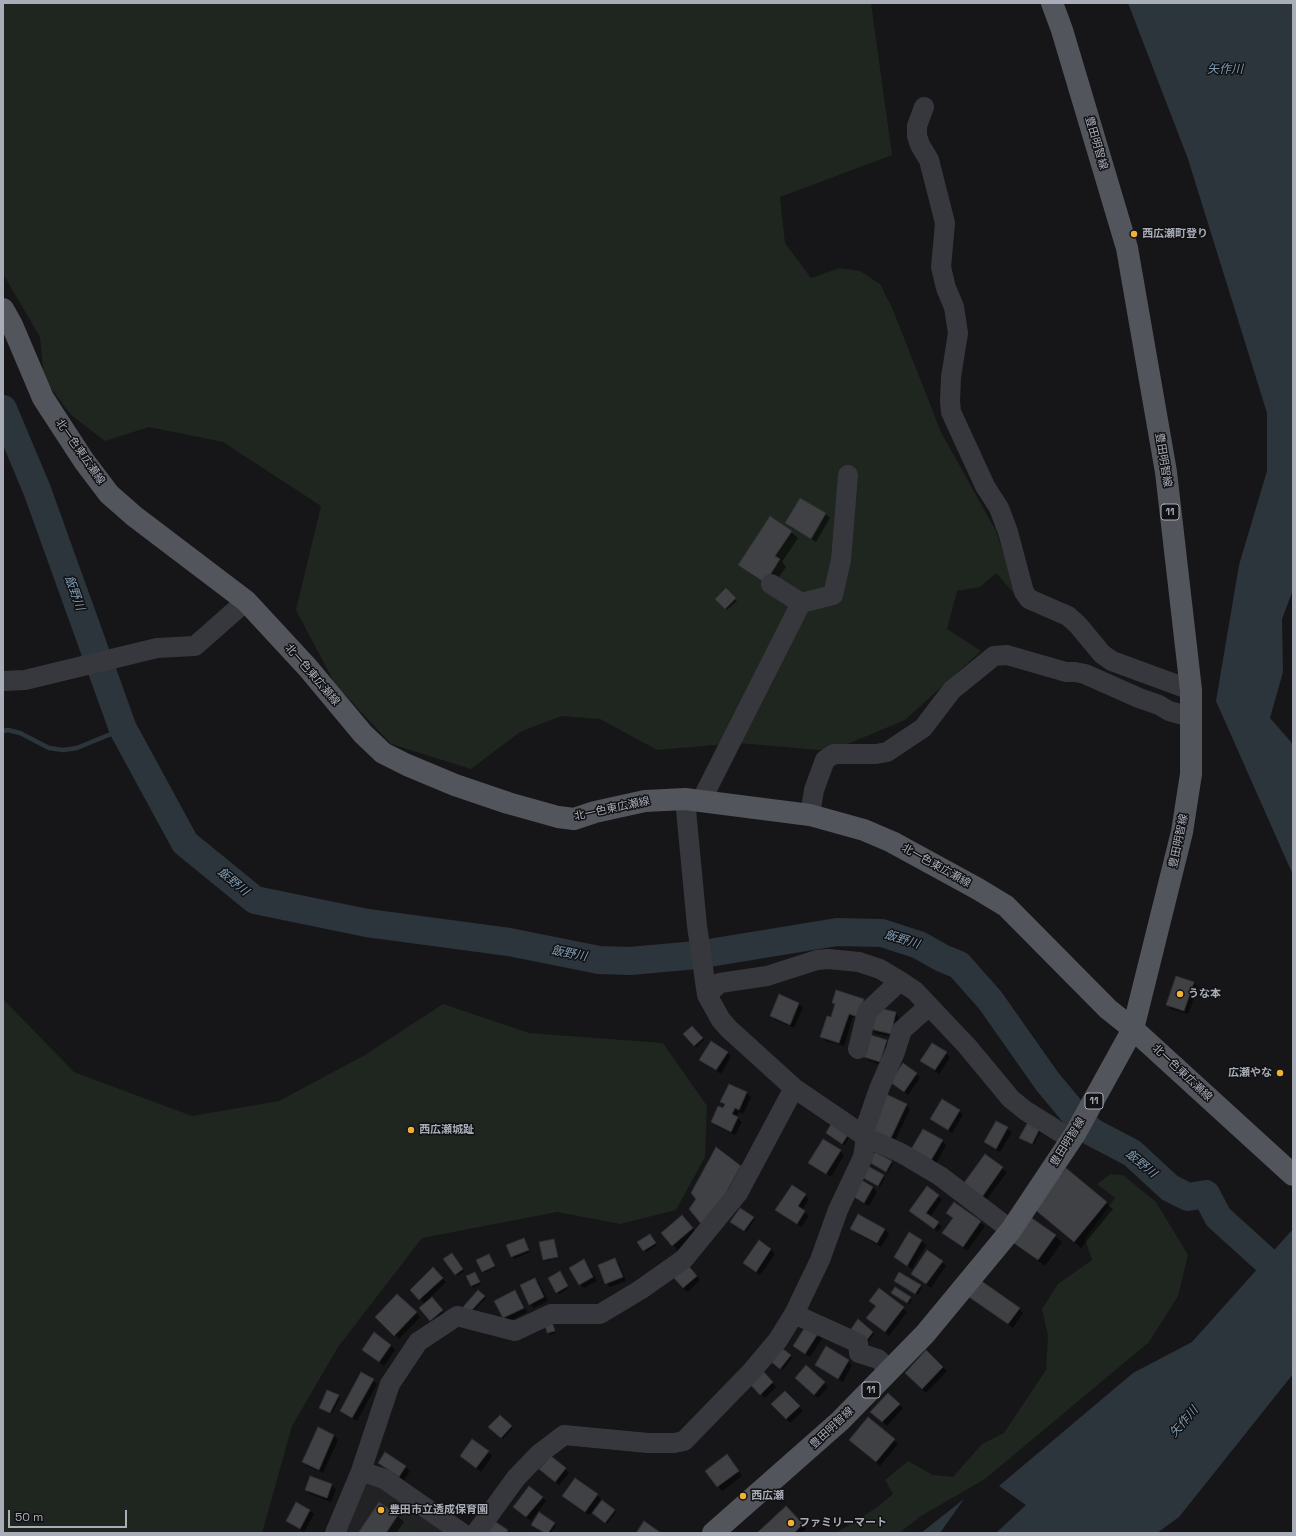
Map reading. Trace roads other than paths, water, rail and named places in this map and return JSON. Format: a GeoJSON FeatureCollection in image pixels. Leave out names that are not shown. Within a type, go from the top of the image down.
{"type":"FeatureCollection","features":[{"type":"Feature","properties":{"kind":"main road","name":"豊田明智線"},"geometry":{"type":"LineString","coordinates":[[714,1533],[840,1422],[925,1334],[1012,1230],[1073,1136],[1133,1029],[1182,832],[1190,774],[1191,690],[1166,472],[1127,248],[1062,30],[1052,3]]}},
{"type":"Feature","properties":{"kind":"main road","name":"北一色東広瀬線"},"geometry":{"type":"LineString","coordinates":[[3,309],[12,325],[43,398],[84,461],[109,494],[134,516],[246,601],[308,668],[363,734],[383,753],[407,765],[455,784],[508,803],[558,817],[574,818],[645,801],[693,800],[810,815],[864,830],[892,842],[1006,906],[1108,1009],[1133,1029],[1293,1175]]}},
{"type":"Feature","properties":{"kind":"street"},"geometry":{"type":"LineString","coordinates":[[924,107],[917,126],[917,136],[920,145],[929,160],[945,223],[941,267],[946,288],[954,307],[958,333],[951,377],[950,401],[952,412],[985,486],[999,508],[1008,532],[1024,592],[1029,599],[1068,616],[1078,625],[1102,654],[1112,661],[1191,690]]}},
{"type":"Feature","properties":{"kind":"street"},"geometry":{"type":"LineString","coordinates":[[771,584],[801,603],[833,595],[841,560],[848,475]]}},
{"type":"Feature","properties":{"kind":"street"},"geometry":{"type":"LineString","coordinates":[[3,681],[25,680],[68,668],[157,648],[195,646],[246,601]]}},
{"type":"Feature","properties":{"kind":"street"},"geometry":{"type":"LineString","coordinates":[[801,603],[693,800],[697,926],[705,986],[721,1020],[728,1029],[794,1088],[866,1137],[901,1153],[940,1176],[1012,1230]]}},
{"type":"Feature","properties":{"kind":"street"},"geometry":{"type":"LineString","coordinates":[[810,815],[814,790],[825,760],[834,754],[876,754],[887,752],[923,728],[952,690],[994,656],[1007,655],[1066,672],[1085,674],[1139,698],[1159,705],[1169,711],[1191,717]]}},
{"type":"Feature","properties":{"kind":"street"},"geometry":{"type":"LineString","coordinates":[[705,986],[767,976],[797,965],[828,959],[859,962],[880,969],[915,991],[967,1046],[1011,1099],[1026,1111],[1073,1136]]}},
{"type":"Feature","properties":{"kind":"street"},"geometry":{"type":"LineString","coordinates":[[858,1049],[867,1012],[900,981]]}},
{"type":"Feature","properties":{"kind":"street"},"geometry":{"type":"LineString","coordinates":[[476,1533],[516,1478],[539,1454],[564,1435],[648,1442],[674,1443],[684,1441],[751,1372],[778,1340],[794,1314],[820,1260],[838,1210],[863,1156],[866,1137],[865,1130],[902,1030],[929,1006]]}},
{"type":"Feature","properties":{"kind":"street"},"geometry":{"type":"LineString","coordinates":[[336,1533],[361,1471],[390,1384],[418,1342],[457,1316],[515,1331],[551,1314],[600,1314],[640,1290],[684,1259],[738,1193],[794,1088]]}},
{"type":"Feature","properties":{"kind":"street"},"geometry":{"type":"LineString","coordinates":[[794,1314],[858,1343],[859,1353],[878,1359],[890,1370]]}},
{"type":"Feature","properties":{"kind":"street"},"geometry":{"type":"LineString","coordinates":[[361,1471],[384,1479],[462,1533]]}},
{"type":"Feature","properties":{"kind":"water","name":"矢作川"},"geometry":{"type":"Polygon","coordinates":[[[1128,3],[1293,3],[1293,590],[1282,619],[1283,672],[1270,718],[1291,742],[1293,747],[1293,875],[1216,701],[1239,565],[1267,471],[1267,413],[1188,159],[1128,3]]]}},
{"type":"Feature","properties":{"kind":"water","name":"矢作川"},"geometry":{"type":"Polygon","coordinates":[[[1293,1229],[1293,1374],[1179,1517],[1157,1533],[996,1533],[1026,1505],[999,1486],[1133,1373],[1192,1342],[1293,1229]]]}},
{"type":"Feature","properties":{"kind":"water"},"geometry":{"type":"Polygon","coordinates":[[[964,1499],[940,1533],[921,1533],[964,1499]]]}},
{"type":"Feature","properties":{"kind":"waterway","name":"飯野川"},"geometry":{"type":"LineString","coordinates":[[3,409],[37,490],[123,729],[185,843],[255,900],[367,923],[509,942],[599,960],[630,961],[697,955],[837,932],[882,933],[919,945],[942,958],[959,965],[990,1000],[1047,1081],[1076,1116],[1092,1132],[1132,1153],[1170,1188],[1188,1197],[1206,1194],[1218,1217],[1272,1266],[1293,1293]]}},
{"type":"Feature","properties":{"kind":"waterway"},"geometry":{"type":"LineString","coordinates":[[3,731],[8,730],[20,733],[49,748],[63,750],[77,748],[123,729]]}},
{"type":"Feature","properties":{"kind":"place","name":"西広瀬町登り"},"geometry":{"type":"Point","coordinates":[1134,234]}},
{"type":"Feature","properties":{"kind":"place","name":"うな本"},"geometry":{"type":"Point","coordinates":[1180,994]}},
{"type":"Feature","properties":{"kind":"place","name":"広瀬やな"},"geometry":{"type":"Point","coordinates":[1280,1073]}},
{"type":"Feature","properties":{"kind":"place","name":"西広瀬城趾"},"geometry":{"type":"Point","coordinates":[411,1130]}},
{"type":"Feature","properties":{"kind":"place","name":"西広瀬"},"geometry":{"type":"Point","coordinates":[743,1496]}},
{"type":"Feature","properties":{"kind":"place","name":"豊田市立透成保育園"},"geometry":{"type":"Point","coordinates":[381,1510]}},
{"type":"Feature","properties":{"kind":"place","name":"ファミリーマート"},"geometry":{"type":"Point","coordinates":[791,1523]}}]}
